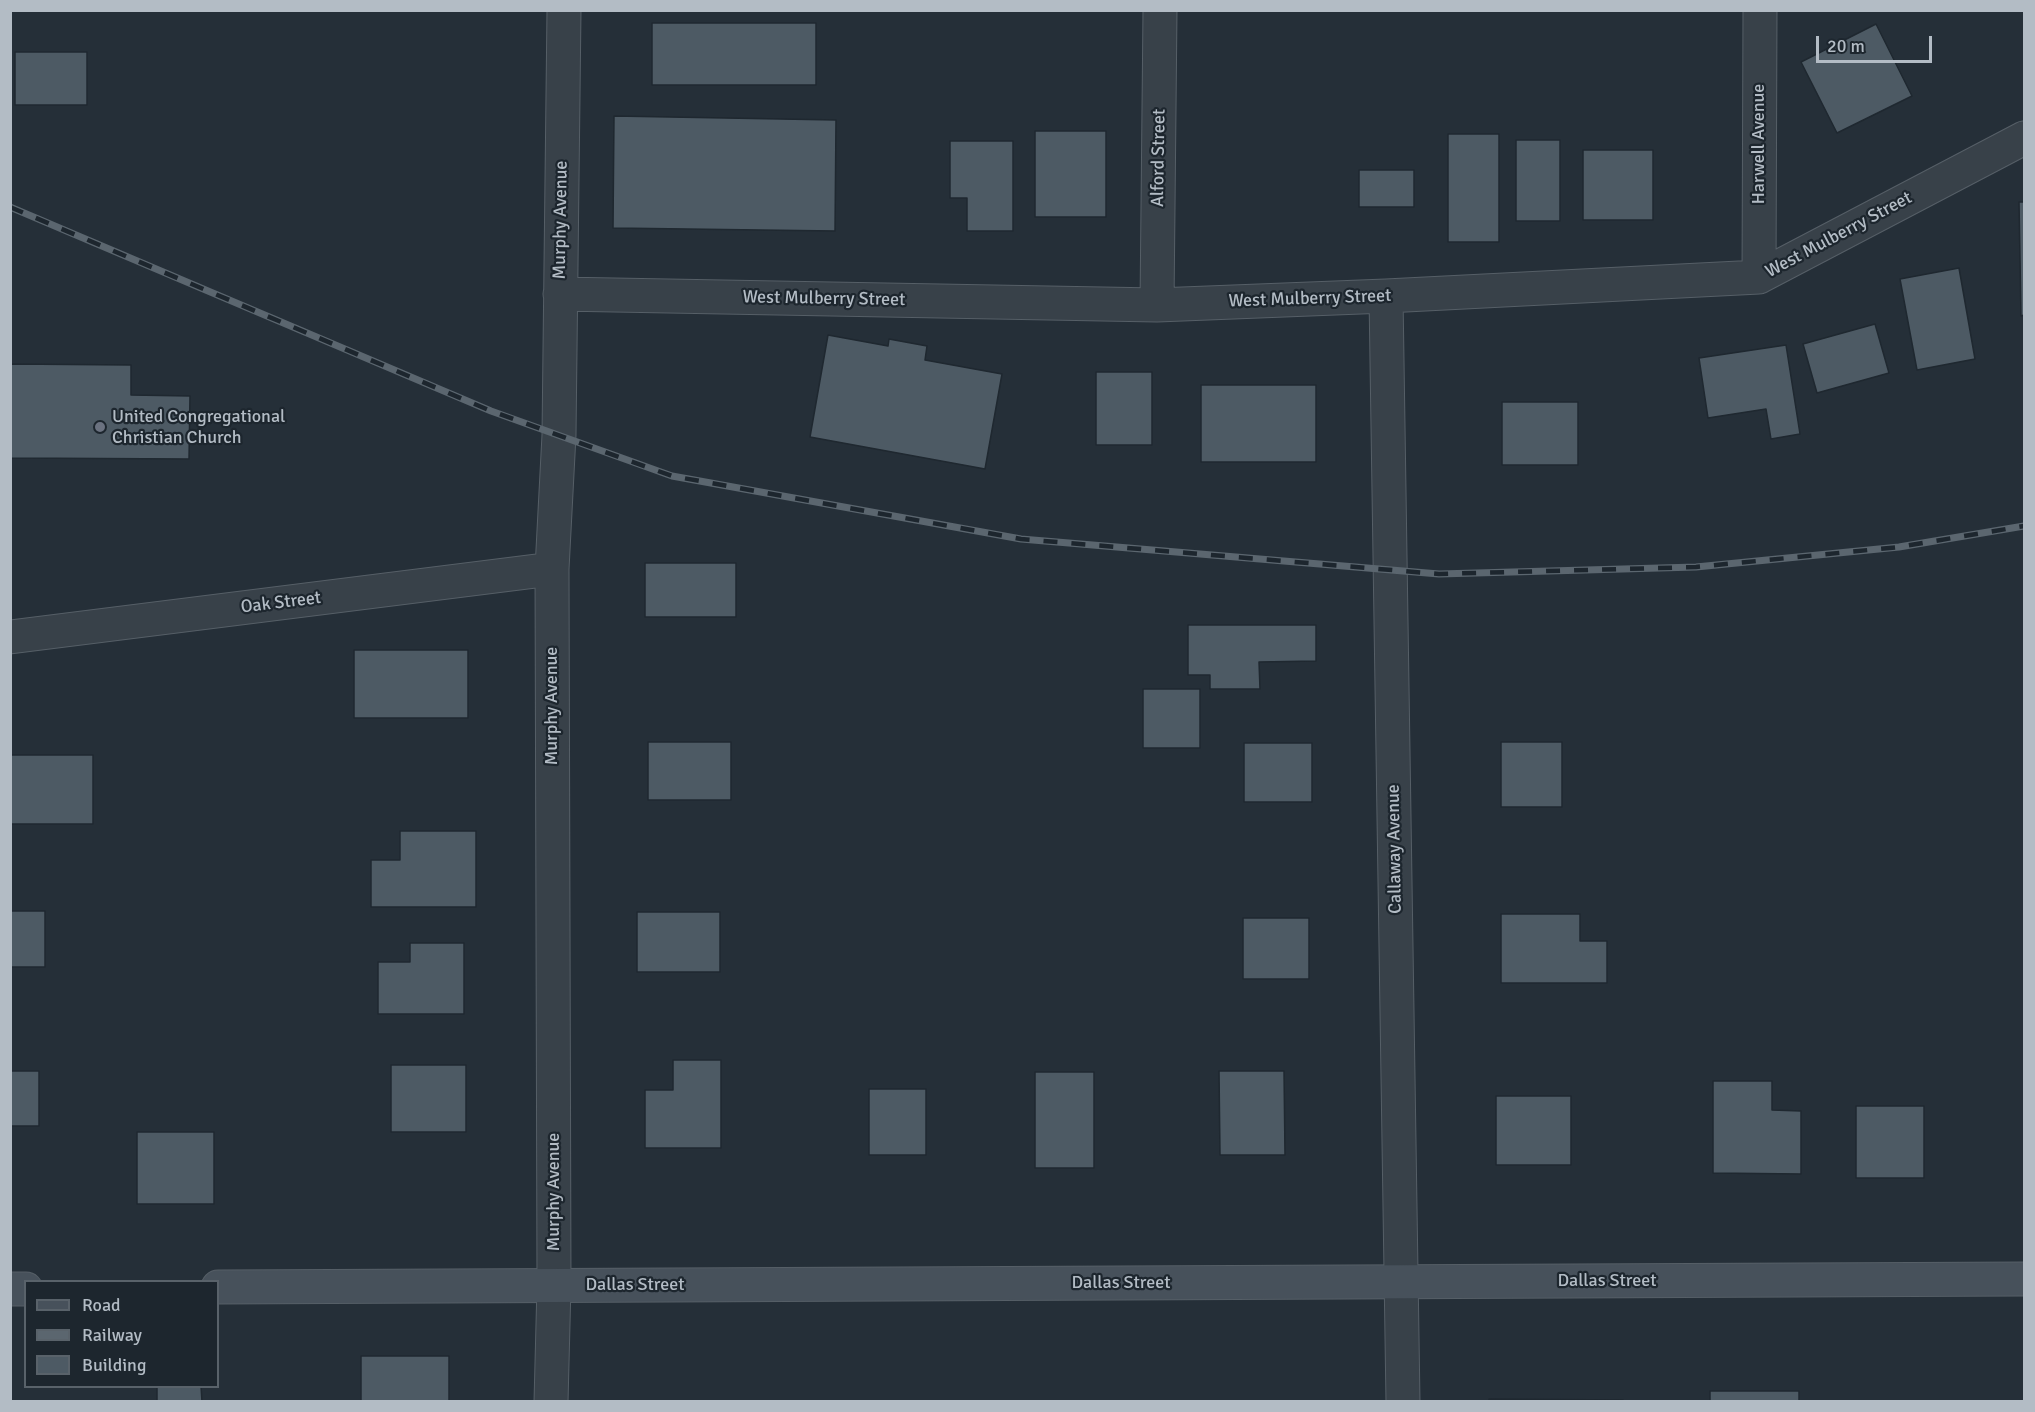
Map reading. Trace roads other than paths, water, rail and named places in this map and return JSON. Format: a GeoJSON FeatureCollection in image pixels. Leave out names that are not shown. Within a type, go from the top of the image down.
{"type":"FeatureCollection","features":[{"type":"Feature","properties":{"kind":"street","name":"Murphy Avenue"},"geometry":{"type":"LineString","coordinates":[[551,1401],[554,1285],[552,569],[559,435],[564,10]]}},
{"type":"Feature","properties":{"kind":"street","name":"Alford Street"},"geometry":{"type":"LineString","coordinates":[[1157,305],[1160,10]]}},
{"type":"Feature","properties":{"kind":"street","name":"Harwell Avenue"},"geometry":{"type":"LineString","coordinates":[[1759,277],[1760,10]]}},
{"type":"Feature","properties":{"kind":"street","name":"West Mulberry Street"},"geometry":{"type":"LineString","coordinates":[[560,294],[1157,305],[1759,277],[2025,138]]}},
{"type":"Feature","properties":{"kind":"street","name":"Callaway Avenue"},"geometry":{"type":"LineString","coordinates":[[1386,296],[1403,1401]]}},
{"type":"Feature","properties":{"kind":"street","name":"Oak Street"},"geometry":{"type":"LineString","coordinates":[[10,637],[552,569]]}},
{"type":"Feature","properties":{"kind":"street","name":"Dallas Street"},"geometry":{"type":"LineString","coordinates":[[219,1287],[2025,1279]]}},
{"type":"Feature","properties":{"kind":"railway"},"geometry":{"type":"LineString","coordinates":[[10,207],[491,411],[672,476],[1021,539],[1439,574],[1696,567],[1899,547],[2024,526]]}},
{"type":"Feature","properties":{"kind":"place","name":"United Congregational Christian Church"},"geometry":{"type":"Point","coordinates":[100,427]}}]}
